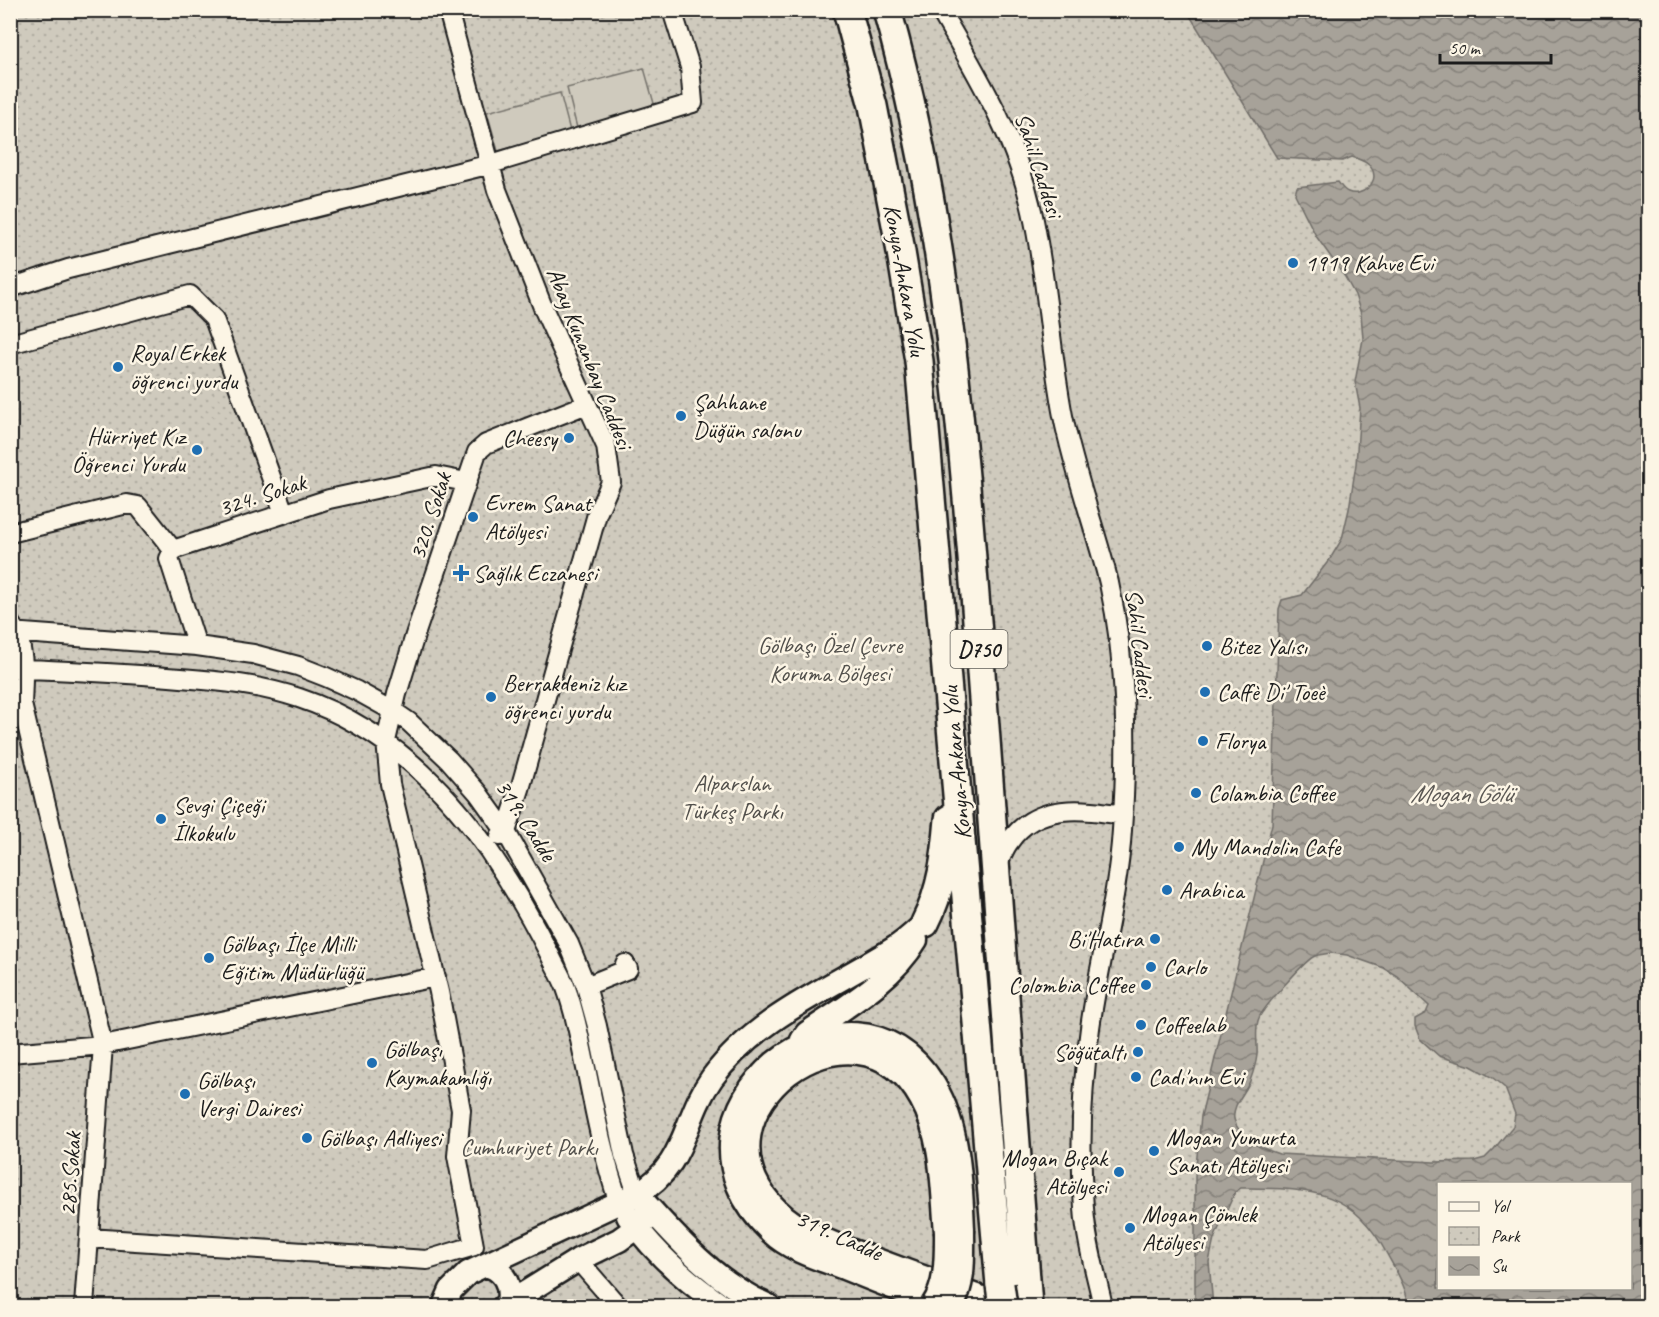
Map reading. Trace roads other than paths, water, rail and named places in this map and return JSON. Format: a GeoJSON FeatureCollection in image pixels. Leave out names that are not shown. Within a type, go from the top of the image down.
{"type":"FeatureCollection","features":[{"type":"Feature","properties":{"kind":"highway","name":"Konya-Ankara Yolu"},"geometry":{"type":"LineString","coordinates":[[847,10],[873,106],[919,361],[955,755],[1012,1299]]}},
{"type":"Feature","properties":{"kind":"highway","name":"D750"},"geometry":{"type":"LineString","coordinates":[[887,10],[898,49],[933,214],[954,359],[972,551],[996,868],[1012,1299]]}},
{"type":"Feature","properties":{"kind":"highway"},"geometry":{"type":"LineString","coordinates":[[926,923],[935,904],[943,873],[955,755]]}},
{"type":"Feature","properties":{"kind":"main road"},"geometry":{"type":"LineString","coordinates":[[795,1048],[807,1033],[889,974],[905,957],[926,923]]}},
{"type":"Feature","properties":{"kind":"main road"},"geometry":{"type":"LineString","coordinates":[[453,1294],[486,1264],[628,1198],[658,1180],[681,1145],[704,1090],[743,1044],[778,1016],[822,988],[896,947],[926,923]]}},
{"type":"Feature","properties":{"kind":"main road","name":"319. Cadde"},"geometry":{"type":"LineString","coordinates":[[932,1306],[936,1300],[943,1279],[955,1231],[959,1167],[949,1119],[935,1086],[914,1058],[883,1039],[847,1034],[810,1041],[795,1048],[765,1071],[753,1085],[737,1116],[732,1131],[730,1159],[740,1190],[772,1234],[788,1244],[801,1251],[941,1306]]}},
{"type":"Feature","properties":{"kind":"main road","name":"319. Cadde"},"geometry":{"type":"LineString","coordinates":[[952,1306],[956,1299],[962,1272],[955,1231],[933,1130],[921,1099],[902,1072],[876,1056],[848,1052],[805,1062],[786,1074],[759,1105],[750,1132],[749,1160],[759,1187],[788,1220],[817,1236],[1012,1299]]}},
{"type":"Feature","properties":{"kind":"main road","name":"319. Cadde"},"geometry":{"type":"LineString","coordinates":[[628,1198],[655,1214],[703,1264],[738,1290],[769,1306]]}},
{"type":"Feature","properties":{"kind":"main road","name":"319. Cadde"},"geometry":{"type":"LineString","coordinates":[[628,1198],[637,1228],[681,1275],[722,1306]]}},
{"type":"Feature","properties":{"kind":"main road"},"geometry":{"type":"LineString","coordinates":[[506,1305],[578,1260],[619,1240],[655,1214]]}},
{"type":"Feature","properties":{"kind":"main road"},"geometry":{"type":"LineString","coordinates":[[486,1264],[504,1276],[509,1288],[506,1305]]}},
{"type":"Feature","properties":{"kind":"street","name":"Abay Kunanbay Caddesi"},"geometry":{"type":"LineString","coordinates":[[448,10],[497,190],[544,310],[606,446],[612,482],[597,514],[506,832]]}},
{"type":"Feature","properties":{"kind":"street"},"geometry":{"type":"LineString","coordinates":[[10,288],[68,269],[491,164],[693,103],[690,67],[672,10]]}},
{"type":"Feature","properties":{"kind":"street","name":"Sahil Caddesi"},"geometry":{"type":"LineString","coordinates":[[940,10],[970,60],[999,118],[1023,180],[1031,209],[1049,312],[1062,414],[1106,575],[1120,648],[1125,689],[1123,815],[1119,866],[1090,1027],[1083,1105],[1084,1209],[1103,1306]]}},
{"type":"Feature","properties":{"kind":"street"},"geometry":{"type":"LineString","coordinates":[[10,344],[189,295],[214,319],[284,513]]}},
{"type":"Feature","properties":{"kind":"street","name":"320. Sokak"},"geometry":{"type":"LineString","coordinates":[[451,1253],[474,1246],[457,1156],[461,1110],[436,977],[390,784],[386,741],[416,632],[477,452],[486,444],[586,404]]}},
{"type":"Feature","properties":{"kind":"street","name":"324. Sokak"},"geometry":{"type":"LineString","coordinates":[[173,550],[329,499],[436,476],[466,482]]}},
{"type":"Feature","properties":{"kind":"street"},"geometry":{"type":"LineString","coordinates":[[10,533],[127,504],[138,506],[173,550],[169,559],[197,646]]}},
{"type":"Feature","properties":{"kind":"street","name":"319. Cadde"},"geometry":{"type":"LineString","coordinates":[[13,629],[197,646],[253,654],[298,666],[357,691],[409,722],[478,793],[506,832],[569,944],[586,986],[597,1026],[624,1155],[628,1198]]}},
{"type":"Feature","properties":{"kind":"street","name":"285.Sokak"},"geometry":{"type":"LineString","coordinates":[[13,629],[17,668],[16,698],[103,1045],[84,1306]]}},
{"type":"Feature","properties":{"kind":"street","name":"319. Cadde"},"geometry":{"type":"LineString","coordinates":[[17,668],[167,677],[258,687],[298,698],[344,716],[386,741],[433,782],[468,820],[533,921],[566,988],[579,1032],[604,1160],[628,1198]]}},
{"type":"Feature","properties":{"kind":"street"},"geometry":{"type":"LineString","coordinates":[[996,868],[1010,840],[1028,822],[1060,810],[1089,810],[1123,815]]}},
{"type":"Feature","properties":{"kind":"street"},"geometry":{"type":"LineString","coordinates":[[485,846],[506,832]]}},
{"type":"Feature","properties":{"kind":"street"},"geometry":{"type":"LineString","coordinates":[[586,986],[628,969],[625,964]]}},
{"type":"Feature","properties":{"kind":"street"},"geometry":{"type":"LineString","coordinates":[[10,1053],[103,1045],[436,977]]}},
{"type":"Feature","properties":{"kind":"street"},"geometry":{"type":"LineString","coordinates":[[89,1238],[427,1260],[451,1253],[453,1294]]}},
{"type":"Feature","properties":{"kind":"street"},"geometry":{"type":"LineString","coordinates":[[578,1260],[618,1306]]}},
{"type":"Feature","properties":{"kind":"water","name":"Mogan Gölü"},"geometry":{"type":"Polygon","coordinates":[[[1187,11],[1648,11],[1648,1306],[1409,1306],[1401,1280],[1374,1233],[1360,1216],[1344,1204],[1327,1196],[1308,1192],[1288,1189],[1241,1188],[1235,1192],[1214,1239],[1209,1262],[1213,1306],[1195,1306],[1195,1176],[1201,1116],[1272,824],[1279,609],[1282,600],[1302,595],[1330,559],[1342,539],[1356,464],[1360,408],[1355,382],[1363,339],[1361,314],[1355,295],[1316,236],[1295,194],[1297,187],[1338,182],[1347,191],[1353,193],[1368,188],[1374,174],[1369,164],[1352,157],[1342,161],[1277,158],[1187,11]],[[1331,953],[1313,957],[1293,976],[1262,1013],[1257,1027],[1255,1065],[1248,1086],[1234,1114],[1236,1126],[1240,1132],[1259,1146],[1279,1154],[1434,1162],[1474,1161],[1485,1158],[1513,1126],[1515,1114],[1505,1088],[1493,1078],[1471,1066],[1439,1056],[1420,1039],[1415,1026],[1415,1019],[1426,1013],[1429,1006],[1397,976],[1384,968],[1347,955],[1331,953]]]}},
{"type":"Feature","properties":{"kind":"place","name":"1919 Kahve Evi"},"geometry":{"type":"Point","coordinates":[1293,263]}},
{"type":"Feature","properties":{"kind":"place","name":"Royal Erkek öğrenci yurdu"},"geometry":{"type":"Point","coordinates":[118,367]}},
{"type":"Feature","properties":{"kind":"place","name":"Şahhane Düğün salonu"},"geometry":{"type":"Point","coordinates":[681,416]}},
{"type":"Feature","properties":{"kind":"place","name":"Cheesy"},"geometry":{"type":"Point","coordinates":[569,438]}},
{"type":"Feature","properties":{"kind":"place","name":"Hürriyet Kız Öğrenci Yurdu"},"geometry":{"type":"Point","coordinates":[197,450]}},
{"type":"Feature","properties":{"kind":"place","name":"Evrem Sanat Atölyesi"},"geometry":{"type":"Point","coordinates":[473,517]}},
{"type":"Feature","properties":{"kind":"place","name":"Sağlık Eczanesi"},"geometry":{"type":"Point","coordinates":[461,573]}},
{"type":"Feature","properties":{"kind":"place","name":"Bitez Yalısı"},"geometry":{"type":"Point","coordinates":[1207,646]}},
{"type":"Feature","properties":{"kind":"place","name":"Caffè Di' Toeè"},"geometry":{"type":"Point","coordinates":[1205,692]}},
{"type":"Feature","properties":{"kind":"place","name":"Berrakdeniz kız öğrenci yurdu"},"geometry":{"type":"Point","coordinates":[491,697]}},
{"type":"Feature","properties":{"kind":"place","name":"Florya"},"geometry":{"type":"Point","coordinates":[1203,741]}},
{"type":"Feature","properties":{"kind":"place","name":"Colambia Coffee"},"geometry":{"type":"Point","coordinates":[1196,793]}},
{"type":"Feature","properties":{"kind":"place","name":"Sevgi Çiçeği İlkokulu"},"geometry":{"type":"Point","coordinates":[161,819]}},
{"type":"Feature","properties":{"kind":"place","name":"My Mandolin Cafe"},"geometry":{"type":"Point","coordinates":[1179,847]}},
{"type":"Feature","properties":{"kind":"place","name":"Arabica"},"geometry":{"type":"Point","coordinates":[1167,890]}},
{"type":"Feature","properties":{"kind":"place","name":"Bi'Hatıra"},"geometry":{"type":"Point","coordinates":[1155,939]}},
{"type":"Feature","properties":{"kind":"place","name":"Gölbaşı İlçe Milli Eğitim Müdürlüğü"},"geometry":{"type":"Point","coordinates":[209,958]}},
{"type":"Feature","properties":{"kind":"place","name":"Carlo"},"geometry":{"type":"Point","coordinates":[1151,967]}},
{"type":"Feature","properties":{"kind":"place","name":"Colombia Coffee"},"geometry":{"type":"Point","coordinates":[1146,985]}},
{"type":"Feature","properties":{"kind":"place","name":"Coffeelab"},"geometry":{"type":"Point","coordinates":[1141,1025]}},
{"type":"Feature","properties":{"kind":"place","name":"Söğütaltı"},"geometry":{"type":"Point","coordinates":[1138,1052]}},
{"type":"Feature","properties":{"kind":"place","name":"Gölbaşı Kaymakamlığı"},"geometry":{"type":"Point","coordinates":[372,1063]}},
{"type":"Feature","properties":{"kind":"place","name":"Cadı'nın Evi"},"geometry":{"type":"Point","coordinates":[1136,1077]}},
{"type":"Feature","properties":{"kind":"place","name":"Gölbaşı Vergi Dairesi"},"geometry":{"type":"Point","coordinates":[185,1094]}},
{"type":"Feature","properties":{"kind":"place","name":"Gölbaşı Adliyesi"},"geometry":{"type":"Point","coordinates":[307,1138]}},
{"type":"Feature","properties":{"kind":"place","name":"Mogan Yumurta Sanatı Atölyesi"},"geometry":{"type":"Point","coordinates":[1154,1151]}},
{"type":"Feature","properties":{"kind":"place","name":"Mogan Bıçak Atölyesi"},"geometry":{"type":"Point","coordinates":[1119,1172]}},
{"type":"Feature","properties":{"kind":"place","name":"Mogan Çömlek Atölyesi"},"geometry":{"type":"Point","coordinates":[1130,1228]}},
{"type":"Feature","properties":{"kind":"park label","name":"Gölbaşı Özel Çevre Koruma Bölgesi"},"geometry":{"type":"Point","coordinates":[830,659]}},
{"type":"Feature","properties":{"kind":"park label","name":"Alparslan Türkeş Parkı"},"geometry":{"type":"Point","coordinates":[732,797]}},
{"type":"Feature","properties":{"kind":"park label","name":"Cumhuriyet Parkı"},"geometry":{"type":"Point","coordinates":[529,1147]}}]}
